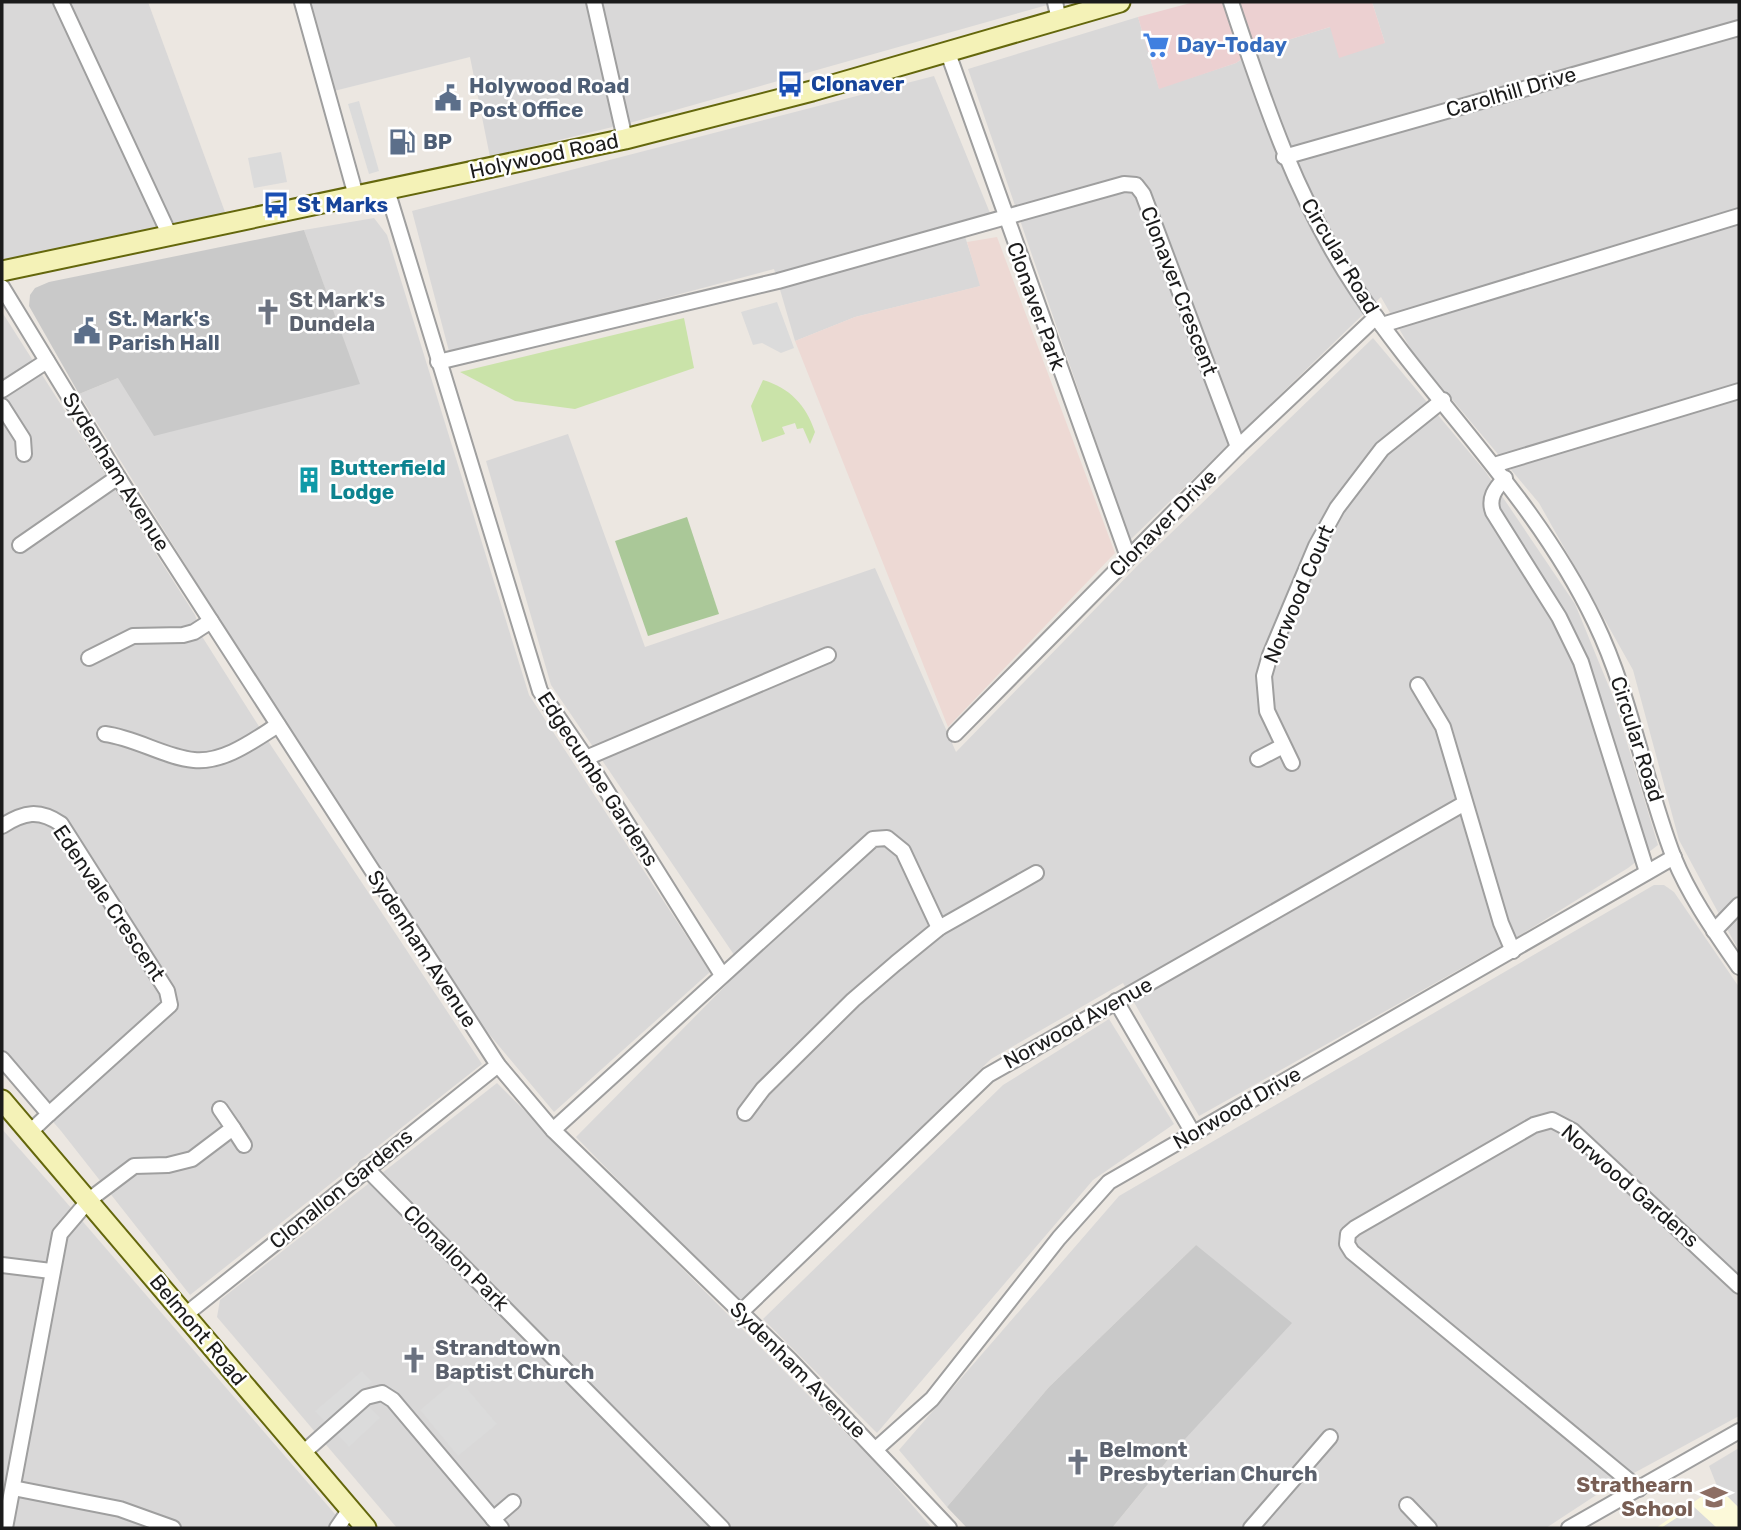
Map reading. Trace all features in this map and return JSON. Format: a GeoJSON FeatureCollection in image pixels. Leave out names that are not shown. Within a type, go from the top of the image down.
{"type":"FeatureCollection","features":[{"type":"Feature","properties":{"kind":"main road","name":"Holywood Road"},"geometry":{"type":"LineString","coordinates":[[2,271],[625,139],[948,53],[1057,11],[1120,2]]}},
{"type":"Feature","properties":{"kind":"main road","name":"Belmont Road"},"geometry":{"type":"LineString","coordinates":[[2,1100],[366,1528]]}},
{"type":"Feature","properties":{"kind":"street"},"geometry":{"type":"LineString","coordinates":[[61,2],[170,236]]}},
{"type":"Feature","properties":{"kind":"street"},"geometry":{"type":"LineString","coordinates":[[302,2],[356,196]]}},
{"type":"Feature","properties":{"kind":"street"},"geometry":{"type":"LineString","coordinates":[[594,2],[625,139]]}},
{"type":"Feature","properties":{"kind":"street","name":"Circular Road"},"geometry":{"type":"LineString","coordinates":[[1230,2],[1284,157],[1324,236],[1379,321],[1505,478],[1565,568],[1595,622],[1628,710],[1674,857],[1714,931],[1739,967]]}},
{"type":"Feature","properties":{"kind":"street","name":"Carolhill Drive"},"geometry":{"type":"LineString","coordinates":[[1284,157],[1739,28]]}},
{"type":"Feature","properties":{"kind":"street","name":"Clonaver Park"},"geometry":{"type":"LineString","coordinates":[[948,53],[1005,219],[1128,557]]}},
{"type":"Feature","properties":{"kind":"street","name":"Clonaver Crescent"},"geometry":{"type":"LineString","coordinates":[[1005,219],[1124,184],[1136,185],[1143,194],[1238,447]]}},
{"type":"Feature","properties":{"kind":"street","name":"Edgecumbe Gardens"},"geometry":{"type":"LineString","coordinates":[[387,190],[540,691],[586,758],[722,975]]}},
{"type":"Feature","properties":{"kind":"street"},"geometry":{"type":"LineString","coordinates":[[1379,321],[1739,216]]}},
{"type":"Feature","properties":{"kind":"street"},"geometry":{"type":"LineString","coordinates":[[438,362],[778,281],[1005,219]]}},
{"type":"Feature","properties":{"kind":"street","name":"Sydenham Avenue"},"geometry":{"type":"LineString","coordinates":[[2,287],[118,477],[498,1065],[553,1130],[741,1312],[876,1448],[949,1528]]}},
{"type":"Feature","properties":{"kind":"street","name":"Clonaver Drive"},"geometry":{"type":"LineString","coordinates":[[955,734],[1238,447],[1379,321]]}},
{"type":"Feature","properties":{"kind":"street"},"geometry":{"type":"LineString","coordinates":[[2,390],[47,361]]}},
{"type":"Feature","properties":{"kind":"street"},"geometry":{"type":"LineString","coordinates":[[1494,465],[1739,391]]}},
{"type":"Feature","properties":{"kind":"street","name":"Norwood Court"},"geometry":{"type":"LineString","coordinates":[[1292,763],[1266,711],[1264,676],[1270,655],[1316,546],[1337,508],[1382,449],[1443,400]]}},
{"type":"Feature","properties":{"kind":"street"},"geometry":{"type":"LineString","coordinates":[[2,406],[23,439],[24,454]]}},
{"type":"Feature","properties":{"kind":"street"},"geometry":{"type":"LineString","coordinates":[[20,545],[118,477]]}},
{"type":"Feature","properties":{"kind":"street","name":"Circular Road"},"geometry":{"type":"LineString","coordinates":[[1505,478],[1492,496],[1490,503],[1493,512],[1553,606],[1581,662],[1647,872]]}},
{"type":"Feature","properties":{"kind":"street"},"geometry":{"type":"LineString","coordinates":[[89,658],[133,636],[183,635],[211,621]]}},
{"type":"Feature","properties":{"kind":"street"},"geometry":{"type":"LineString","coordinates":[[586,758],[828,655]]}},
{"type":"Feature","properties":{"kind":"street"},"geometry":{"type":"LineString","coordinates":[[1418,685],[1443,727],[1502,923],[1513,951]]}},
{"type":"Feature","properties":{"kind":"street"},"geometry":{"type":"LineString","coordinates":[[105,734],[128,736],[177,756],[209,759],[234,751],[278,725]]}},
{"type":"Feature","properties":{"kind":"street"},"geometry":{"type":"LineString","coordinates":[[1258,760],[1283,746]]}},
{"type":"Feature","properties":{"kind":"street","name":"Norwood Avenue"},"geometry":{"type":"LineString","coordinates":[[741,1312],[988,1075],[1465,803]]}},
{"type":"Feature","properties":{"kind":"street","name":"Edenvale Crescent"},"geometry":{"type":"LineString","coordinates":[[2,826],[33,812],[47,815],[61,824],[167,991],[170,1005],[49,1114]]}},
{"type":"Feature","properties":{"kind":"street"},"geometry":{"type":"LineString","coordinates":[[553,1130],[863,846],[878,838],[892,840],[903,851],[939,928]]}},
{"type":"Feature","properties":{"kind":"street","name":"Norwood Drive"},"geometry":{"type":"LineString","coordinates":[[876,1448],[932,1399],[1097,1192],[1193,1133],[1674,857]]}},
{"type":"Feature","properties":{"kind":"street"},"geometry":{"type":"LineString","coordinates":[[745,1113],[763,1089],[853,1000],[939,928],[1036,873]]}},
{"type":"Feature","properties":{"kind":"street"},"geometry":{"type":"LineString","coordinates":[[1714,931],[1739,905]]}},
{"type":"Feature","properties":{"kind":"street"},"geometry":{"type":"LineString","coordinates":[[1116,1001],[1193,1133]]}},
{"type":"Feature","properties":{"kind":"street"},"geometry":{"type":"LineString","coordinates":[[2,1059],[49,1114],[30,1132]]}},
{"type":"Feature","properties":{"kind":"street","name":"Clonallon Gardens"},"geometry":{"type":"LineString","coordinates":[[185,1315],[498,1065]]}},
{"type":"Feature","properties":{"kind":"street"},"geometry":{"type":"LineString","coordinates":[[220,1109],[244,1145]]}},
{"type":"Feature","properties":{"kind":"street","name":"Norwood Gardens"},"geometry":{"type":"LineString","coordinates":[[1639,1489],[1352,1252],[1347,1239],[1354,1228],[1534,1125],[1552,1120],[1573,1131],[1739,1286]]}},
{"type":"Feature","properties":{"kind":"street"},"geometry":{"type":"LineString","coordinates":[[5,1528],[60,1234],[89,1200],[134,1166],[169,1165],[192,1159],[233,1128]]}},
{"type":"Feature","properties":{"kind":"street","name":"Clonallon Park"},"geometry":{"type":"LineString","coordinates":[[366,1168],[722,1528]]}},
{"type":"Feature","properties":{"kind":"street"},"geometry":{"type":"LineString","coordinates":[[2,1265],[51,1271]]}},
{"type":"Feature","properties":{"kind":"street"},"geometry":{"type":"LineString","coordinates":[[303,1453],[366,1397],[382,1393],[393,1400],[497,1524],[513,1503]]}},
{"type":"Feature","properties":{"kind":"street"},"geometry":{"type":"LineString","coordinates":[[1569,1528],[1739,1431]]}},
{"type":"Feature","properties":{"kind":"street"},"geometry":{"type":"LineString","coordinates":[[1251,1528],[1330,1437]]}},
{"type":"Feature","properties":{"kind":"street"},"geometry":{"type":"LineString","coordinates":[[13,1488],[120,1509],[173,1528]]}},
{"type":"Feature","properties":{"kind":"street"},"geometry":{"type":"LineString","coordinates":[[1407,1505],[1429,1528]]}},
{"type":"Feature","properties":{"kind":"street"},"geometry":{"type":"LineString","coordinates":[[337,1528],[350,1510]]}},
{"type":"Feature","properties":{"kind":"shaded area"},"geometry":{"type":"Polygon","coordinates":[[[2,2],[148,2],[229,223],[2,271],[2,2]]]}},
{"type":"Feature","properties":{"kind":"shaded area"},"geometry":{"type":"Polygon","coordinates":[[[304,2],[1058,2],[633,122],[490,157],[470,57],[330,92],[304,2]]]}},
{"type":"Feature","properties":{"kind":"shaded area"},"geometry":{"type":"Polygon","coordinates":[[[1194,2],[1372,2],[1385,43],[1339,58],[1330,27],[1255,50],[1236,63],[1159,89],[1138,17],[1194,2]]]}},
{"type":"Feature","properties":{"kind":"shaded area"},"geometry":{"type":"Polygon","coordinates":[[[1372,2],[1739,2],[1739,951],[1679,840],[1633,670],[1539,503],[1413,353],[1381,297],[1130,540],[968,69],[1138,17],[1159,88],[1236,63],[1255,50],[1330,27],[1385,43],[1372,2]]]}},
{"type":"Feature","properties":{"kind":"shaded area"},"geometry":{"type":"Polygon","coordinates":[[[934,76],[990,213],[960,221],[981,286],[855,317],[795,341],[774,269],[450,355],[412,211],[934,76]]]}},
{"type":"Feature","properties":{"kind":"shaded area"},"geometry":{"type":"Polygon","coordinates":[[[359,101],[379,171],[369,174],[348,104],[359,101]]]}},
{"type":"Feature","properties":{"kind":"shaded area"},"geometry":{"type":"Polygon","coordinates":[[[281,152],[287,182],[254,188],[248,158],[281,152]]]}},
{"type":"Feature","properties":{"kind":"shaded area"},"geometry":{"type":"Polygon","coordinates":[[[374,218],[387,235],[529,695],[710,972],[554,1112],[484,1028],[253,673],[79,394],[118,378],[359,383],[304,230],[374,218]]]}},
{"type":"Feature","properties":{"kind":"shaded area"},"geometry":{"type":"Polygon","coordinates":[[[304,230],[360,384],[154,436],[118,378],[79,394],[29,306],[30,295],[35,288],[49,282],[304,230]]]}},
{"type":"Feature","properties":{"kind":"shaded area"},"geometry":{"type":"Polygon","coordinates":[[[997,237],[1115,553],[948,727],[795,341],[855,317],[980,286],[967,242],[997,237]]]}},
{"type":"Feature","properties":{"kind":"shaded area"},"geometry":{"type":"Polygon","coordinates":[[[777,302],[794,348],[781,353],[762,343],[753,345],[741,312],[777,302]]]}},
{"type":"Feature","properties":{"kind":"shaded area"},"geometry":{"type":"Polygon","coordinates":[[[2,312],[195,615],[203,638],[272,747],[482,1064],[190,1295],[61,1131],[2,1063],[2,312]]]}},
{"type":"Feature","properties":{"kind":"shaded area"},"geometry":{"type":"Polygon","coordinates":[[[1373,338],[1485,471],[1575,604],[1614,699],[1658,845],[1628,868],[1517,937],[1199,1116],[1123,983],[991,1059],[739,1304],[576,1137],[743,968],[551,685],[486,461],[568,434],[645,647],[875,568],[956,752],[1140,563],[1373,338]]]}},
{"type":"Feature","properties":{"kind":"shaded area"},"geometry":{"type":"Polygon","coordinates":[[[1654,885],[1664,885],[1674,892],[1739,987],[1739,1416],[1610,1486],[1546,1528],[1112,1528],[1185,1439],[1196,1245],[1049,1387],[947,1507],[899,1450],[1119,1196],[1654,885]]]}},
{"type":"Feature","properties":{"kind":"shaded area"},"geometry":{"type":"Polygon","coordinates":[[[1109,1019],[1174,1124],[1093,1180],[877,1433],[763,1319],[1003,1085],[1109,1019]]]}},
{"type":"Feature","properties":{"kind":"shaded area"},"geometry":{"type":"Polygon","coordinates":[[[497,1083],[874,1461],[932,1528],[397,1528],[217,1317],[220,1300],[497,1083]]]}},
{"type":"Feature","properties":{"kind":"shaded area"},"geometry":{"type":"Polygon","coordinates":[[[2,1129],[53,1187],[347,1528],[2,1528],[2,1129]]]}},
{"type":"Feature","properties":{"kind":"shaded area"},"geometry":{"type":"Polygon","coordinates":[[[1196,1245],[1292,1323],[1185,1439],[1112,1528],[967,1528],[947,1507],[1049,1387],[1196,1245]]]}},
{"type":"Feature","properties":{"kind":"shaded area"},"geometry":{"type":"Polygon","coordinates":[[[362,1371],[372,1382],[325,1422],[315,1411],[362,1371]]]}},
{"type":"Feature","properties":{"kind":"shaded area"},"geometry":{"type":"Polygon","coordinates":[[[458,1378],[497,1424],[458,1456],[420,1410],[458,1378]]]}},
{"type":"Feature","properties":{"kind":"shaded area"},"geometry":{"type":"Polygon","coordinates":[[[368,1406],[380,1418],[349,1447],[337,1434],[368,1406]]]}},
{"type":"Feature","properties":{"kind":"shaded area"},"geometry":{"type":"Polygon","coordinates":[[[1739,1448],[1739,1508],[1717,1486],[1709,1466],[1739,1448]]]}},
{"type":"Feature","properties":{"kind":"shaded area","name":"Strathearn School"},"geometry":{"type":"Polygon","coordinates":[[[1717,1486],[1739,1508],[1739,1528],[1656,1528],[1717,1486]]]}},
{"type":"Feature","properties":{"kind":"shaded area"},"geometry":{"type":"Polygon","coordinates":[[[1693,1506],[1717,1528],[1661,1528],[1678,1517],[1693,1506]]]}},
{"type":"Feature","properties":{"kind":"green space"},"geometry":{"type":"Polygon","coordinates":[[[684,318],[694,368],[575,409],[515,401],[460,372],[684,318]]]}},
{"type":"Feature","properties":{"kind":"green space"},"geometry":{"type":"Polygon","coordinates":[[[763,380],[789,393],[802,406],[815,432],[810,444],[803,428],[797,429],[795,423],[782,427],[785,434],[762,442],[751,406],[763,380]]]}},
{"type":"Feature","properties":{"kind":"green space"},"geometry":{"type":"Polygon","coordinates":[[[687,517],[719,614],[648,636],[615,541],[687,517]]]}},
{"type":"Feature","properties":{"kind":"place","name":"Day-Today"},"geometry":{"type":"Point","coordinates":[1156,45]}},
{"type":"Feature","properties":{"kind":"place","name":"Clonaver"},"geometry":{"type":"Point","coordinates":[790,84]}},
{"type":"Feature","properties":{"kind":"place","name":"Holywood Road Post Office"},"geometry":{"type":"Point","coordinates":[448,98]}},
{"type":"Feature","properties":{"kind":"place","name":"BP"},"geometry":{"type":"Point","coordinates":[402,142]}},
{"type":"Feature","properties":{"kind":"place","name":"St Marks"},"geometry":{"type":"Point","coordinates":[276,205]}},
{"type":"Feature","properties":{"kind":"place","name":"St Mark's Dundela"},"geometry":{"type":"Point","coordinates":[268,312]}},
{"type":"Feature","properties":{"kind":"place","name":"St. Mark's Parish Hall"},"geometry":{"type":"Point","coordinates":[87,331]}},
{"type":"Feature","properties":{"kind":"place","name":"Butterfield Lodge"},"geometry":{"type":"Point","coordinates":[309,480]}},
{"type":"Feature","properties":{"kind":"place","name":"Strandtown Baptist Church"},"geometry":{"type":"Point","coordinates":[414,1360]}},
{"type":"Feature","properties":{"kind":"place","name":"Belmont Presbyterian Church"},"geometry":{"type":"Point","coordinates":[1078,1462]}},
{"type":"Feature","properties":{"kind":"place","name":"Strathearn School"},"geometry":{"type":"Point","coordinates":[1714,1497]}}]}
